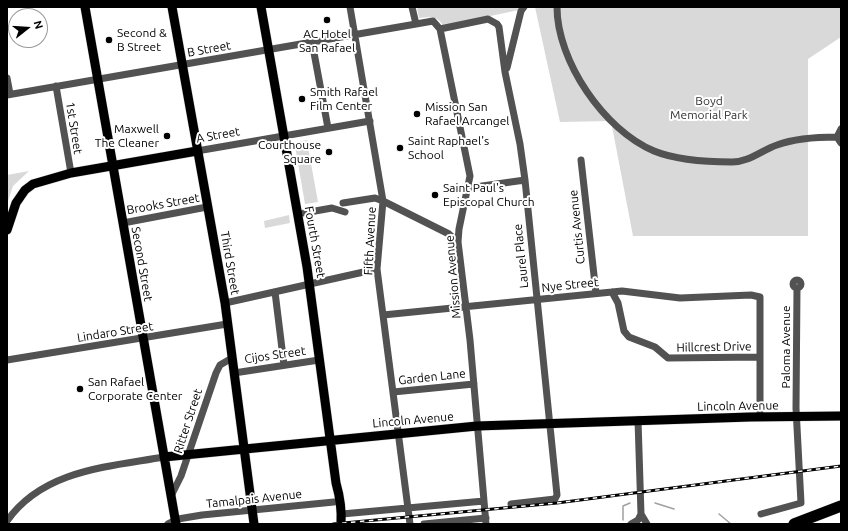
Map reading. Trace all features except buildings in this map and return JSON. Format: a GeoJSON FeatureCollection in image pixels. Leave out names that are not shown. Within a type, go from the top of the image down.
{"type":"FeatureCollection","features":[{"type":"Feature","properties":{"kind":"highway"},"geometry":{"type":"LineString","coordinates":[[794,524],[841,506]]}},
{"type":"Feature","properties":{"kind":"main road","name":"Second Street"},"geometry":{"type":"LineString","coordinates":[[85,7],[142,339],[171,496],[173,523]]}},
{"type":"Feature","properties":{"kind":"main road","name":"Third Street"},"geometry":{"type":"LineString","coordinates":[[172,7],[225,303],[254,524]]}},
{"type":"Feature","properties":{"kind":"main road","name":"Fourth Street"},"geometry":{"type":"LineString","coordinates":[[261,7],[310,284],[336,483],[340,495],[342,514],[341,524]]}},
{"type":"Feature","properties":{"kind":"main road","name":"A Street"},"geometry":{"type":"LineString","coordinates":[[28,184],[48,175],[71,173],[197,151]]}},
{"type":"Feature","properties":{"kind":"main road"},"geometry":{"type":"LineString","coordinates":[[7,212],[16,192],[28,184]]}},
{"type":"Feature","properties":{"kind":"main road"},"geometry":{"type":"LineString","coordinates":[[7,230],[16,203],[28,184]]}},
{"type":"Feature","properties":{"kind":"main road","name":"Lincoln Avenue"},"geometry":{"type":"LineString","coordinates":[[164,457],[188,453],[477,426],[638,420],[841,416]]}},
{"type":"Feature","properties":{"kind":"main road","name":"Fourth Street"},"geometry":{"type":"LineString","coordinates":[[336,483],[334,502],[337,517],[341,524]]}},
{"type":"Feature","properties":{"kind":"street","name":"Fifth Avenue"},"geometry":{"type":"LineString","coordinates":[[350,7],[383,201],[377,269],[410,524]]}},
{"type":"Feature","properties":{"kind":"street"},"geometry":{"type":"LineString","coordinates":[[412,7],[416,24],[433,21],[440,29]]}},
{"type":"Feature","properties":{"kind":"street"},"geometry":{"type":"LineString","coordinates":[[505,72],[521,11],[524,7]]}},
{"type":"Feature","properties":{"kind":"street"},"geometry":{"type":"LineString","coordinates":[[557,7],[557,22],[562,41],[575,73],[585,88],[620,129],[655,151],[680,158],[733,162],[746,160],[779,144],[809,139],[839,140],[841,129]]}},
{"type":"Feature","properties":{"kind":"street","name":"Laurel Place"},"geometry":{"type":"LineString","coordinates":[[440,29],[488,19],[497,24],[502,34],[505,72],[520,144],[557,495],[555,499],[511,504]]}},
{"type":"Feature","properties":{"kind":"street","name":"B Street"},"geometry":{"type":"LineString","coordinates":[[8,95],[98,78],[182,65],[416,24]]}},
{"type":"Feature","properties":{"kind":"street","name":"Mission Avenue"},"geometry":{"type":"LineString","coordinates":[[440,29],[470,176],[459,229],[458,242],[474,384],[486,521]]}},
{"type":"Feature","properties":{"kind":"street"},"geometry":{"type":"LineString","coordinates":[[312,42],[328,128]]}},
{"type":"Feature","properties":{"kind":"street"},"geometry":{"type":"LineString","coordinates":[[7,78],[8,95]]}},
{"type":"Feature","properties":{"kind":"street","name":"1st Street"},"geometry":{"type":"LineString","coordinates":[[56,86],[71,173]]}},
{"type":"Feature","properties":{"kind":"street","name":"A Street"},"geometry":{"type":"LineString","coordinates":[[197,151],[370,120]]}},
{"type":"Feature","properties":{"kind":"street","name":"Curtis Avenue"},"geometry":{"type":"LineString","coordinates":[[581,160],[596,293]]}},
{"type":"Feature","properties":{"kind":"street"},"geometry":{"type":"LineString","coordinates":[[468,188],[525,180]]}},
{"type":"Feature","properties":{"kind":"street"},"geometry":{"type":"LineString","coordinates":[[342,203],[375,198],[449,234],[458,242]]}},
{"type":"Feature","properties":{"kind":"street","name":"Brooks Street"},"geometry":{"type":"LineString","coordinates":[[123,223],[207,207]]}},
{"type":"Feature","properties":{"kind":"street"},"geometry":{"type":"LineString","coordinates":[[304,213],[332,208],[345,212]]}},
{"type":"Feature","properties":{"kind":"street"},"geometry":{"type":"LineString","coordinates":[[225,303],[377,269]]}},
{"type":"Feature","properties":{"kind":"street","name":"Paloma Avenue"},"geometry":{"type":"LineString","coordinates":[[761,514],[801,502],[798,417],[797,288]]}},
{"type":"Feature","properties":{"kind":"street","name":"Nye Street"},"geometry":{"type":"LineString","coordinates":[[382,315],[622,291],[680,298],[751,295],[760,297],[760,357]]}},
{"type":"Feature","properties":{"kind":"street"},"geometry":{"type":"LineString","coordinates":[[274,292],[284,365]]}},
{"type":"Feature","properties":{"kind":"street","name":"Hillcrest Drive"},"geometry":{"type":"LineString","coordinates":[[612,292],[618,303],[624,331],[629,337],[655,346],[668,358],[760,357]]}},
{"type":"Feature","properties":{"kind":"street","name":"Lindaro Street"},"geometry":{"type":"LineString","coordinates":[[7,360],[227,324]]}},
{"type":"Feature","properties":{"kind":"street"},"geometry":{"type":"LineString","coordinates":[[760,357],[760,417]]}},
{"type":"Feature","properties":{"kind":"street","name":"Ritter Street"},"geometry":{"type":"LineString","coordinates":[[171,496],[181,476],[216,373],[220,365],[232,358]]}},
{"type":"Feature","properties":{"kind":"street","name":"Cijos Street"},"geometry":{"type":"LineString","coordinates":[[234,373],[319,360]]}},
{"type":"Feature","properties":{"kind":"street","name":"Garden Lane"},"geometry":{"type":"LineString","coordinates":[[393,392],[474,384]]}},
{"type":"Feature","properties":{"kind":"street"},"geometry":{"type":"LineString","coordinates":[[631,524],[638,520],[641,514],[638,420]]}},
{"type":"Feature","properties":{"kind":"street","name":"Lincoln Avenue"},"geometry":{"type":"LineString","coordinates":[[8,520],[18,508],[40,489],[66,476],[164,457]]}},
{"type":"Feature","properties":{"kind":"street"},"geometry":{"type":"LineString","coordinates":[[342,514],[484,501]]}},
{"type":"Feature","properties":{"kind":"street","name":"Tamalpais Avenue"},"geometry":{"type":"LineString","coordinates":[[173,523],[252,510],[334,502]]}},
{"type":"Feature","properties":{"kind":"street"},"geometry":{"type":"LineString","coordinates":[[641,514],[647,524]]}},
{"type":"Feature","properties":{"kind":"street"},"geometry":{"type":"LineString","coordinates":[[424,524],[486,521]]}},
{"type":"Feature","properties":{"kind":"green space"},"geometry":{"type":"Polygon","coordinates":[[[417,7],[533,7],[443,26],[436,18],[419,18],[417,7]]]}},
{"type":"Feature","properties":{"kind":"green space","name":"Boyd Memorial Park"},"geometry":{"type":"Polygon","coordinates":[[[535,7],[841,7],[841,37],[808,59],[808,236],[633,236],[611,121],[560,122],[535,7]]]}},
{"type":"Feature","properties":{"kind":"green space"},"geometry":{"type":"Polygon","coordinates":[[[307,140],[310,145],[313,146],[308,147],[318,202],[305,204],[295,146],[298,142],[307,140]]]}},
{"type":"Feature","properties":{"kind":"green space"},"geometry":{"type":"Polygon","coordinates":[[[29,171],[13,186],[7,204],[7,175],[29,171]]]}},
{"type":"Feature","properties":{"kind":"green space"},"geometry":{"type":"Polygon","coordinates":[[[289,215],[290,223],[265,228],[264,221],[289,215]]]}},
{"type":"Feature","properties":{"kind":"waterway"},"geometry":{"type":"LineString","coordinates":[[623,520],[623,506],[630,503]]}},
{"type":"Feature","properties":{"kind":"waterway"},"geometry":{"type":"LineString","coordinates":[[655,503],[674,509]]}},
{"type":"Feature","properties":{"kind":"waterway"},"geometry":{"type":"LineString","coordinates":[[719,514],[731,524]]}},
{"type":"Feature","properties":{"kind":"railway"},"geometry":{"type":"LineString","coordinates":[[333,524],[557,503],[841,466]]}},
{"type":"Feature","properties":{"kind":"place","name":"AC Hotel San Rafael"},"geometry":{"type":"Point","coordinates":[327,20]}},
{"type":"Feature","properties":{"kind":"place","name":"Second & B Street"},"geometry":{"type":"Point","coordinates":[109,40]}},
{"type":"Feature","properties":{"kind":"place","name":"Smith Rafael Film Center"},"geometry":{"type":"Point","coordinates":[302,99]}},
{"type":"Feature","properties":{"kind":"place","name":"Mission San Rafael Arcangel"},"geometry":{"type":"Point","coordinates":[417,114]}},
{"type":"Feature","properties":{"kind":"place","name":"Maxwell The Cleaner"},"geometry":{"type":"Point","coordinates":[167,136]}},
{"type":"Feature","properties":{"kind":"place","name":"Saint Raphael's School"},"geometry":{"type":"Point","coordinates":[400,148]}},
{"type":"Feature","properties":{"kind":"place","name":"Courthouse Square"},"geometry":{"type":"Point","coordinates":[329,152]}},
{"type":"Feature","properties":{"kind":"place","name":"Saint Paul's Episcopal Church"},"geometry":{"type":"Point","coordinates":[435,195]}},
{"type":"Feature","properties":{"kind":"place","name":"San Rafael Corporate Center"},"geometry":{"type":"Point","coordinates":[80,389]}}]}
